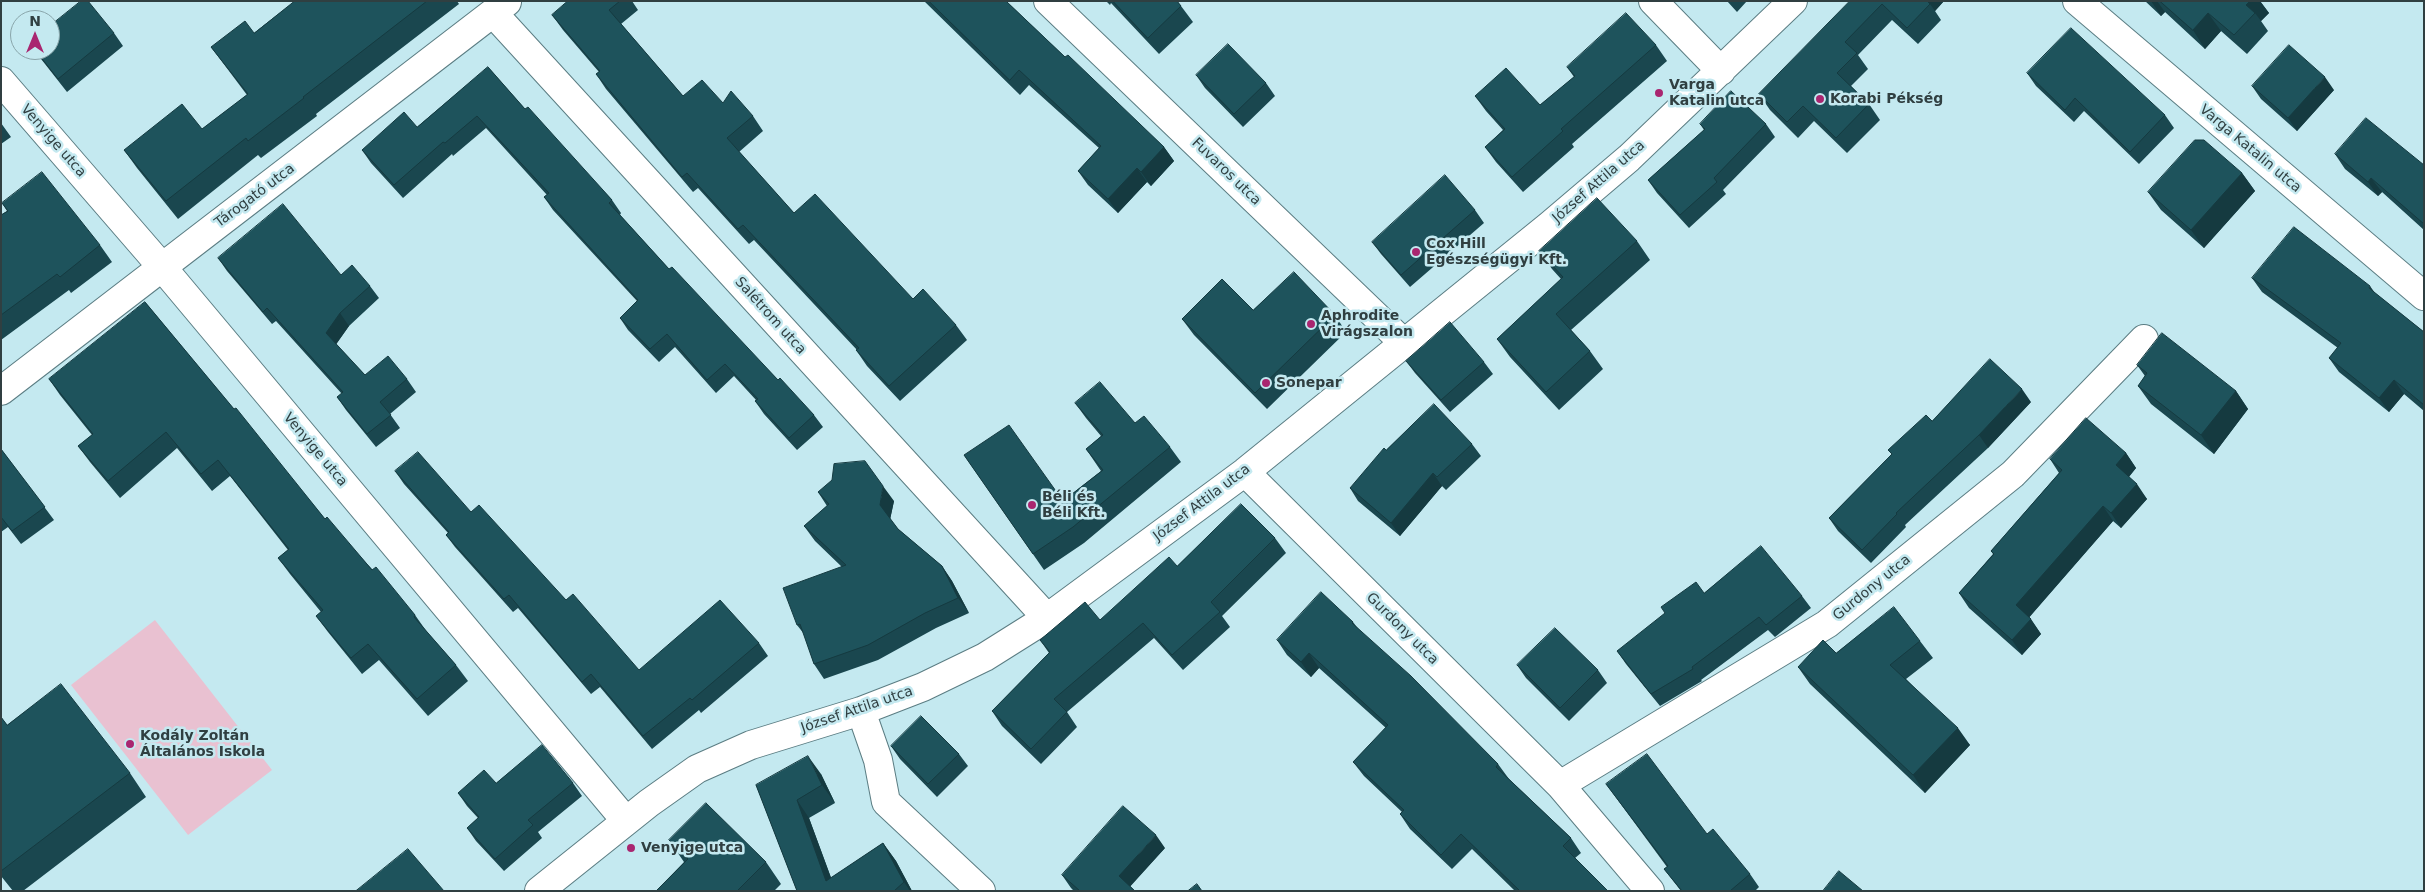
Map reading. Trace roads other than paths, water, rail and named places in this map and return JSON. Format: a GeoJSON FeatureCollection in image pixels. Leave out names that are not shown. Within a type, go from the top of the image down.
{"type":"FeatureCollection","features":[{"type":"Feature","properties":{"kind":"street","name":"Fuvaros utca"},"geometry":{"type":"LineString","coordinates":[[1048,1],[1404,343]]}},
{"type":"Feature","properties":{"kind":"street"},"geometry":{"type":"LineString","coordinates":[[1653,1],[1721,71]]}},
{"type":"Feature","properties":{"kind":"street","name":"József Attila utca"},"geometry":{"type":"LineString","coordinates":[[539,891],[626,821],[697,769],[751,745],[861,711],[923,687],[985,657],[1047,618],[1245,472],[1614,170],[1793,1]]}},
{"type":"Feature","properties":{"kind":"street","name":"Varga Katalin utca"},"geometry":{"type":"LineString","coordinates":[[2077,1],[2424,296]]}},
{"type":"Feature","properties":{"kind":"street","name":"Tárogató utca"},"geometry":{"type":"LineString","coordinates":[[1,391],[501,7]]}},
{"type":"Feature","properties":{"kind":"street","name":"Salétrom utca"},"geometry":{"type":"LineString","coordinates":[[501,7],[1047,618]]}},
{"type":"Feature","properties":{"kind":"street","name":"Venyige utca"},"geometry":{"type":"LineString","coordinates":[[1,81],[162,267],[626,821]]}},
{"type":"Feature","properties":{"kind":"street","name":"Gurdony utca"},"geometry":{"type":"LineString","coordinates":[[1560,785],[1827,624],[2013,474],[2144,339]]}},
{"type":"Feature","properties":{"kind":"street","name":"Gurdony utca"},"geometry":{"type":"LineString","coordinates":[[1245,472],[1560,785],[1650,891]]}},
{"type":"Feature","properties":{"kind":"street"},"geometry":{"type":"LineString","coordinates":[[861,711],[878,760],[886,802],[981,891]]}},
{"type":"Feature","properties":{"kind":"place","name":"Varga Katalin utca"},"geometry":{"type":"Point","coordinates":[1659,93]}},
{"type":"Feature","properties":{"kind":"place","name":"Korabi Pékség"},"geometry":{"type":"Point","coordinates":[1820,99]}},
{"type":"Feature","properties":{"kind":"place","name":"Cox Hill Egészségügyi Kft."},"geometry":{"type":"Point","coordinates":[1416,252]}},
{"type":"Feature","properties":{"kind":"place","name":"Aphrodite Virágszalon"},"geometry":{"type":"Point","coordinates":[1311,324]}},
{"type":"Feature","properties":{"kind":"place","name":"Sonepar"},"geometry":{"type":"Point","coordinates":[1266,383]}},
{"type":"Feature","properties":{"kind":"place","name":"Béli és Béli Kft."},"geometry":{"type":"Point","coordinates":[1032,505]}},
{"type":"Feature","properties":{"kind":"place","name":"Kodály Zoltán Általános Iskola"},"geometry":{"type":"Point","coordinates":[130,744]}},
{"type":"Feature","properties":{"kind":"place","name":"Venyige utca"},"geometry":{"type":"Point","coordinates":[631,848]}}]}
